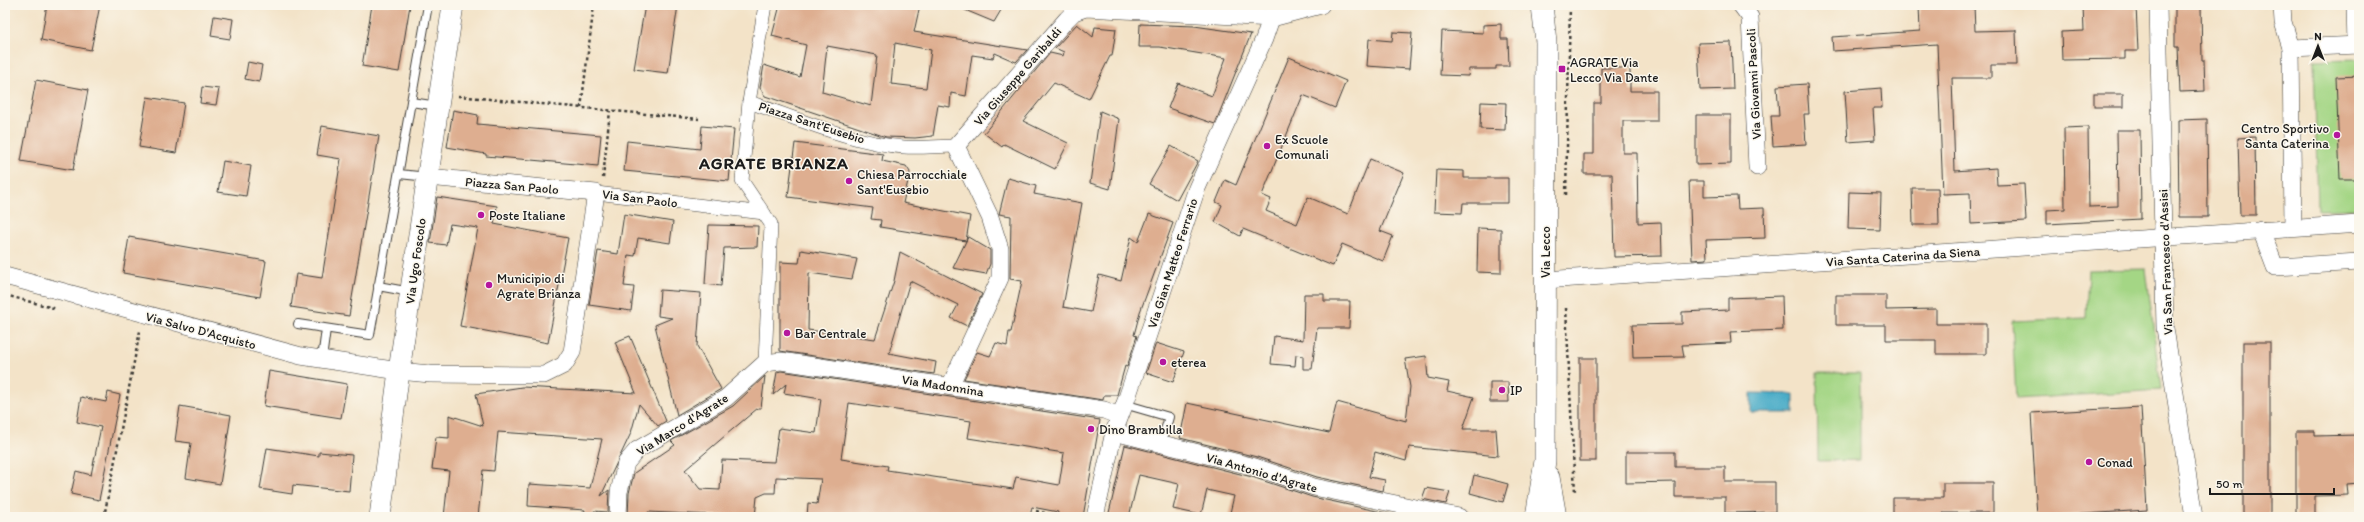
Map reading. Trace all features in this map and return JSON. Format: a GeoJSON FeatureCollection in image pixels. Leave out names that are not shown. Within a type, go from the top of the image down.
{"type":"FeatureCollection","features":[{"type":"Feature","properties":{"kind":"street","name":"Via Ugo Foscolo"},"geometry":{"type":"LineString","coordinates":[[380,517],[399,371],[453,5]]}},
{"type":"Feature","properties":{"kind":"street"},"geometry":{"type":"LineString","coordinates":[[749,102],[765,5]]}},
{"type":"Feature","properties":{"kind":"street","name":"Via Giuseppe Garibaldi"},"geometry":{"type":"LineString","coordinates":[[956,146],[1074,12],[1086,8],[1274,11],[1321,5]]}},
{"type":"Feature","properties":{"kind":"street","name":"Via Lecco"},"geometry":{"type":"LineString","coordinates":[[1536,517],[1545,461],[1555,280],[1546,42],[1542,5]]}},
{"type":"Feature","properties":{"kind":"street","name":"Via Lecco"},"geometry":{"type":"LineString","coordinates":[[1546,42],[1556,5]]}},
{"type":"Feature","properties":{"kind":"street","name":"Via Giovanni Pascoli"},"geometry":{"type":"LineString","coordinates":[[1740,5],[1750,17],[1757,167]]}},
{"type":"Feature","properties":{"kind":"street","name":"Via San Francesco d'Assisi"},"geometry":{"type":"LineString","coordinates":[[2158,5],[2165,328],[2194,517]]}},
{"type":"Feature","properties":{"kind":"street"},"geometry":{"type":"LineString","coordinates":[[2282,5],[2283,22],[2291,48],[2293,228]]}},
{"type":"Feature","properties":{"kind":"street"},"geometry":{"type":"LineString","coordinates":[[2291,48],[2358,45],[2355,5]]}},
{"type":"Feature","properties":{"kind":"street","name":"Via Gian Matteo Ferrario"},"geometry":{"type":"LineString","coordinates":[[1095,517],[1119,417],[1197,188],[1274,11]]}},
{"type":"Feature","properties":{"kind":"street","name":"Piazza Sant'Eusebio"},"geometry":{"type":"LineString","coordinates":[[767,218],[742,181],[749,102],[832,130],[879,142],[904,147],[956,146]]}},
{"type":"Feature","properties":{"kind":"street"},"geometry":{"type":"LineString","coordinates":[[950,386],[1000,278],[1000,249],[990,217],[956,146]]}},
{"type":"Feature","properties":{"kind":"street","name":"Piazza San Paolo"},"geometry":{"type":"LineString","coordinates":[[428,177],[599,193]]}},
{"type":"Feature","properties":{"kind":"street","name":"Via San Paolo"},"geometry":{"type":"LineString","coordinates":[[399,371],[430,374],[544,375],[564,366],[572,352],[599,193],[767,218]]}},
{"type":"Feature","properties":{"kind":"street"},"geometry":{"type":"LineString","coordinates":[[765,363],[767,218]]}},
{"type":"Feature","properties":{"kind":"street","name":"Via Santa Caterina da Siena"},"geometry":{"type":"LineString","coordinates":[[1555,280],[2359,224]]}},
{"type":"Feature","properties":{"kind":"street"},"geometry":{"type":"LineString","coordinates":[[2261,230],[2275,267],[2359,262]]}},
{"type":"Feature","properties":{"kind":"street","name":"Via Salvo D'Acquisto"},"geometry":{"type":"LineString","coordinates":[[5,276],[271,349],[322,359],[399,371]]}},
{"type":"Feature","properties":{"kind":"street","name":"Via Madonnina"},"geometry":{"type":"LineString","coordinates":[[765,363],[781,361],[950,386],[1104,410],[1119,417]]}},
{"type":"Feature","properties":{"kind":"street","name":"Via Marco d'Agrate"},"geometry":{"type":"LineString","coordinates":[[618,517],[619,492],[626,463],[637,450],[726,398],[765,363]]}},
{"type":"Feature","properties":{"kind":"street","name":"Via Antonio d'Agrate"},"geometry":{"type":"LineString","coordinates":[[1119,417],[1161,444],[1255,467],[1314,487],[1411,513],[1459,517]]}},
{"type":"Feature","properties":{"kind":"street","name":"Via Lecco"},"geometry":{"type":"LineString","coordinates":[[1545,461],[1556,517]]}},
{"type":"Feature","properties":{"kind":"street"},"geometry":{"type":"LineString","coordinates":[[1542,517],[1551,517]]}},
{"type":"Feature","properties":{"kind":"lane"},"geometry":{"type":"LineString","coordinates":[[298,324],[370,335],[428,5]]}},
{"type":"Feature","properties":{"kind":"lane"},"geometry":{"type":"LineString","coordinates":[[411,102],[439,100]]}},
{"type":"Feature","properties":{"kind":"lane"},"geometry":{"type":"LineString","coordinates":[[399,174],[428,177]]}},
{"type":"Feature","properties":{"kind":"lane"},"geometry":{"type":"LineString","coordinates":[[378,286],[411,292]]}},
{"type":"Feature","properties":{"kind":"lane"},"geometry":{"type":"LineString","coordinates":[[322,359],[326,329]]}},
{"type":"Feature","properties":{"kind":"lane"},"geometry":{"type":"LineString","coordinates":[[1119,417],[1169,417],[1161,444]]}},
{"type":"Feature","properties":{"kind":"path"},"geometry":{"type":"LineString","coordinates":[[581,108],[594,5]]}},
{"type":"Feature","properties":{"kind":"path"},"geometry":{"type":"LineString","coordinates":[[1566,201],[1570,5]]}},
{"type":"Feature","properties":{"kind":"path"},"geometry":{"type":"LineString","coordinates":[[439,100],[581,108],[699,120]]}},
{"type":"Feature","properties":{"kind":"path"},"geometry":{"type":"LineString","coordinates":[[599,193],[610,111]]}},
{"type":"Feature","properties":{"kind":"path"},"geometry":{"type":"LineString","coordinates":[[1555,280],[1575,493]]}},
{"type":"Feature","properties":{"kind":"path"},"geometry":{"type":"LineString","coordinates":[[104,517],[140,331]]}},
{"type":"Feature","properties":{"kind":"path"},"geometry":{"type":"LineString","coordinates":[[1036,511],[1053,515],[1053,517]]}},
{"type":"Feature","properties":{"kind":"green space","name":"Centro Sportivo Santa Caterina"},"geometry":{"type":"Polygon","coordinates":[[[2359,59],[2359,209],[2318,210],[2314,60],[2359,59]]]}},
{"type":"Feature","properties":{"kind":"green space"},"geometry":{"type":"Polygon","coordinates":[[[2146,269],[2161,390],[2016,399],[2012,321],[2086,318],[2088,270],[2146,269]]]}},
{"type":"Feature","properties":{"kind":"green space"},"geometry":{"type":"Polygon","coordinates":[[[1817,373],[1860,373],[1860,460],[1818,461],[1817,373]]]}},
{"type":"Feature","properties":{"kind":"water"},"geometry":{"type":"Polygon","coordinates":[[[1751,393],[1794,394],[1794,413],[1751,413],[1751,393]]]}},
{"type":"Feature","properties":{"kind":"building"},"geometry":{"type":"Polygon","coordinates":[[[47,5],[100,5],[91,50],[41,40],[47,5]]]}},
{"type":"Feature","properties":{"kind":"building"},"geometry":{"type":"Polygon","coordinates":[[[372,5],[410,5],[399,72],[362,66],[372,5]]]}},
{"type":"Feature","properties":{"kind":"building"},"geometry":{"type":"Polygon","coordinates":[[[645,5],[678,5],[668,73],[634,69],[645,5]]]}},
{"type":"Feature","properties":{"kind":"building"},"geometry":{"type":"Polygon","coordinates":[[[780,5],[920,5],[914,32],[1027,50],[1016,62],[995,53],[993,58],[972,55],[966,96],[951,93],[950,107],[938,105],[933,136],[915,138],[886,137],[765,96],[760,88],[764,65],[800,77],[806,45],[772,36],[780,5]],[[895,43],[891,84],[926,88],[931,50],[895,43]],[[827,46],[822,92],[871,106],[877,55],[827,46]]]}},
{"type":"Feature","properties":{"kind":"building"},"geometry":{"type":"Polygon","coordinates":[[[953,5],[1004,5],[994,22],[953,5]]]}},
{"type":"Feature","properties":{"kind":"building"},"geometry":{"type":"Polygon","coordinates":[[[1919,5],[1974,5],[1975,31],[2016,30],[2017,65],[1991,65],[1991,78],[1952,78],[1955,171],[1996,168],[1997,185],[2024,184],[2026,221],[1971,224],[1970,193],[1943,194],[1937,44],[1833,51],[1832,37],[1920,31],[1919,5]]]}},
{"type":"Feature","properties":{"kind":"building"},"geometry":{"type":"Polygon","coordinates":[[[2136,5],[2138,51],[2125,51],[2125,59],[2062,60],[2061,32],[2084,31],[2083,7],[2136,5]]]}},
{"type":"Feature","properties":{"kind":"building"},"geometry":{"type":"Polygon","coordinates":[[[2175,5],[2201,5],[2202,60],[2204,60],[2205,91],[2180,92],[2178,47],[2175,47],[2175,5]]]}},
{"type":"Feature","properties":{"kind":"building"},"geometry":{"type":"Polygon","coordinates":[[[214,16],[233,19],[230,39],[211,36],[214,16]]]}},
{"type":"Feature","properties":{"kind":"building"},"geometry":{"type":"Polygon","coordinates":[[[1077,24],[1093,37],[1095,27],[1116,29],[1112,56],[1110,56],[1089,99],[1054,83],[1023,121],[1068,143],[1055,169],[1004,144],[1002,147],[984,133],[1050,53],[1063,56],[1064,52],[1055,48],[1077,24]]]}},
{"type":"Feature","properties":{"kind":"building"},"geometry":{"type":"Polygon","coordinates":[[[1140,24],[1194,26],[1251,34],[1215,124],[1168,108],[1178,83],[1212,96],[1226,58],[1160,47],[1139,47],[1140,24]]]}},
{"type":"Feature","properties":{"kind":"building"},"geometry":{"type":"Polygon","coordinates":[[[1501,24],[1501,39],[1508,39],[1509,66],[1496,66],[1496,69],[1469,69],[1468,76],[1440,75],[1442,31],[1483,33],[1483,25],[1501,24]]]}},
{"type":"Feature","properties":{"kind":"building"},"geometry":{"type":"Polygon","coordinates":[[[1393,32],[1412,33],[1409,69],[1367,66],[1369,39],[1392,41],[1393,32]]]}},
{"type":"Feature","properties":{"kind":"building"},"geometry":{"type":"Polygon","coordinates":[[[1731,42],[1733,89],[1700,90],[1698,43],[1731,42]]]}},
{"type":"Feature","properties":{"kind":"building"},"geometry":{"type":"Polygon","coordinates":[[[1289,57],[1346,81],[1335,108],[1303,95],[1262,195],[1271,199],[1266,211],[1297,224],[1308,197],[1348,214],[1370,159],[1404,173],[1380,231],[1393,236],[1383,261],[1342,244],[1333,266],[1243,229],[1240,236],[1215,222],[1222,205],[1216,202],[1225,180],[1236,185],[1289,57]]]}},
{"type":"Feature","properties":{"kind":"building"},"geometry":{"type":"Polygon","coordinates":[[[248,62],[262,65],[259,82],[245,79],[248,62]]]}},
{"type":"Feature","properties":{"kind":"building"},"geometry":{"type":"Polygon","coordinates":[[[1601,68],[1630,68],[1630,91],[1657,91],[1657,121],[1623,121],[1623,153],[1637,153],[1638,223],[1661,222],[1662,256],[1614,257],[1612,174],[1584,174],[1584,154],[1594,154],[1594,103],[1601,103],[1601,68]]]}},
{"type":"Feature","properties":{"kind":"building"},"geometry":{"type":"Polygon","coordinates":[[[2359,76],[2359,179],[2340,179],[2336,77],[2359,76]]]}},
{"type":"Feature","properties":{"kind":"building"},"geometry":{"type":"Polygon","coordinates":[[[36,80],[88,90],[73,170],[21,161],[36,80]]]}},
{"type":"Feature","properties":{"kind":"building"},"geometry":{"type":"Polygon","coordinates":[[[1807,84],[1809,114],[1804,114],[1806,144],[1773,146],[1771,116],[1779,116],[1777,86],[1807,84]]]}},
{"type":"Feature","properties":{"kind":"building"},"geometry":{"type":"Polygon","coordinates":[[[202,87],[219,89],[216,105],[200,103],[202,87]]]}},
{"type":"Feature","properties":{"kind":"building"},"geometry":{"type":"Polygon","coordinates":[[[1881,88],[1882,108],[1873,108],[1875,140],[1848,142],[1845,91],[1881,88]]]}},
{"type":"Feature","properties":{"kind":"building"},"geometry":{"type":"Polygon","coordinates":[[[2094,94],[2123,94],[2123,107],[2094,107],[2094,94]]]}},
{"type":"Feature","properties":{"kind":"building"},"geometry":{"type":"Polygon","coordinates":[[[147,97],[184,103],[176,153],[139,147],[147,97]]]}},
{"type":"Feature","properties":{"kind":"building"},"geometry":{"type":"Polygon","coordinates":[[[1481,102],[1506,103],[1505,130],[1480,129],[1481,102]]]}},
{"type":"Feature","properties":{"kind":"building"},"geometry":{"type":"Polygon","coordinates":[[[453,110],[478,115],[477,124],[601,135],[598,166],[486,156],[486,154],[447,147],[453,110]]]}},
{"type":"Feature","properties":{"kind":"building"},"geometry":{"type":"Polygon","coordinates":[[[1100,111],[1119,119],[1110,189],[1090,183],[1100,111]]]}},
{"type":"Feature","properties":{"kind":"building"},"geometry":{"type":"Polygon","coordinates":[[[1696,115],[1731,115],[1731,164],[1696,165],[1696,115]]]}},
{"type":"Feature","properties":{"kind":"building"},"geometry":{"type":"Polygon","coordinates":[[[2207,119],[2208,217],[2179,217],[2178,120],[2207,119]]]}},
{"type":"Feature","properties":{"kind":"building"},"geometry":{"type":"Polygon","coordinates":[[[322,126],[379,136],[349,316],[291,307],[296,274],[322,278],[341,159],[317,155],[322,126]]]}},
{"type":"Feature","properties":{"kind":"building"},"geometry":{"type":"Polygon","coordinates":[[[702,126],[734,129],[729,181],[624,171],[627,141],[700,149],[702,126]]]}},
{"type":"Feature","properties":{"kind":"building"},"geometry":{"type":"Polygon","coordinates":[[[2088,127],[2089,207],[2118,206],[2117,130],[2140,130],[2141,219],[2047,224],[2047,210],[2065,209],[2064,128],[2088,127]]]}},
{"type":"Feature","properties":{"kind":"building"},"geometry":{"type":"Polygon","coordinates":[[[2255,137],[2256,215],[2240,215],[2238,138],[2255,137]]]}},
{"type":"Feature","properties":{"kind":"building","name":"Chiesa Parrocchiale Sant'Eusebio"},"geometry":{"type":"Polygon","coordinates":[[[795,143],[883,154],[882,161],[906,166],[910,172],[903,203],[970,216],[966,241],[880,227],[881,220],[871,219],[873,208],[788,197],[795,143]]]}},
{"type":"Feature","properties":{"kind":"building"},"geometry":{"type":"Polygon","coordinates":[[[1171,146],[1198,161],[1177,200],[1149,184],[1171,146]]]}},
{"type":"Feature","properties":{"kind":"building"},"geometry":{"type":"Polygon","coordinates":[[[223,161],[251,166],[246,196],[218,192],[223,161]]]}},
{"type":"Feature","properties":{"kind":"building"},"geometry":{"type":"Polygon","coordinates":[[[1436,170],[1464,171],[1464,178],[1508,178],[1508,203],[1463,203],[1462,213],[1434,212],[1436,170]]]}},
{"type":"Feature","properties":{"kind":"building"},"geometry":{"type":"Polygon","coordinates":[[[1008,178],[1036,186],[1034,194],[1082,203],[1063,307],[1091,312],[1099,275],[1121,281],[1131,237],[1138,242],[1149,214],[1173,223],[1140,312],[1134,335],[1137,336],[1127,367],[1125,366],[1117,395],[1104,395],[1103,400],[964,379],[977,352],[990,356],[996,343],[1007,346],[1009,332],[1011,332],[1022,281],[1010,279],[1011,216],[999,214],[1008,178]]]}},
{"type":"Feature","properties":{"kind":"building"},"geometry":{"type":"Polygon","coordinates":[[[1689,181],[1704,181],[1704,197],[1737,196],[1738,209],[1764,208],[1765,238],[1706,240],[1707,259],[1692,260],[1689,181]]]}},
{"type":"Feature","properties":{"kind":"building"},"geometry":{"type":"Polygon","coordinates":[[[1912,188],[1938,188],[1939,225],[1913,225],[1912,188]]]}},
{"type":"Feature","properties":{"kind":"building"},"geometry":{"type":"Polygon","coordinates":[[[1849,192],[1881,193],[1880,230],[1848,229],[1849,192]]]}},
{"type":"Feature","properties":{"kind":"building","name":"Municipio di Agrate Brianza"},"geometry":{"type":"Polygon","coordinates":[[[437,197],[497,206],[494,224],[568,238],[548,343],[460,326],[478,228],[450,224],[446,245],[430,243],[437,197]]]}},
{"type":"Feature","properties":{"kind":"building"},"geometry":{"type":"Polygon","coordinates":[[[624,214],[673,222],[670,243],[638,238],[635,256],[628,255],[624,286],[634,287],[631,311],[589,305],[598,251],[618,254],[624,214]]]}},
{"type":"Feature","properties":{"kind":"building"},"geometry":{"type":"Polygon","coordinates":[[[709,225],[758,226],[757,247],[724,248],[721,286],[705,284],[709,225]]]}},
{"type":"Feature","properties":{"kind":"building"},"geometry":{"type":"Polygon","coordinates":[[[1478,228],[1501,229],[1501,273],[1477,272],[1478,228]]]}},
{"type":"Feature","properties":{"kind":"building"},"geometry":{"type":"Polygon","coordinates":[[[129,237],[266,261],[260,297],[123,273],[129,237]]]}},
{"type":"Feature","properties":{"kind":"building"},"geometry":{"type":"Polygon","coordinates":[[[968,237],[990,250],[990,264],[986,274],[953,268],[968,237]]]}},
{"type":"Feature","properties":{"kind":"building"},"geometry":{"type":"Polygon","coordinates":[[[801,250],[857,259],[852,279],[809,273],[808,330],[875,339],[894,281],[900,252],[982,294],[967,326],[951,318],[958,305],[910,281],[889,353],[936,362],[934,374],[780,351],[780,262],[799,263],[801,250]]]}},
{"type":"Feature","properties":{"kind":"building"},"geometry":{"type":"Polygon","coordinates":[[[660,290],[701,293],[697,346],[721,389],[677,415],[655,325],[672,318],[658,316],[660,290]]]}},
{"type":"Feature","properties":{"kind":"building"},"geometry":{"type":"Polygon","coordinates":[[[1304,294],[1324,294],[1324,301],[1350,301],[1349,328],[1317,328],[1312,369],[1303,369],[1303,356],[1296,355],[1295,366],[1271,364],[1274,336],[1303,340],[1304,294]]]}},
{"type":"Feature","properties":{"kind":"building"},"geometry":{"type":"Polygon","coordinates":[[[1836,295],[1886,295],[1886,310],[1936,309],[1936,324],[1986,324],[1986,354],[1936,354],[1936,340],[1886,340],[1886,325],[1836,325],[1836,295]]]}},
{"type":"Feature","properties":{"kind":"building"},"geometry":{"type":"Polygon","coordinates":[[[1782,296],[1783,330],[1730,332],[1731,343],[1682,345],[1684,357],[1633,358],[1632,325],[1682,324],[1682,312],[1728,310],[1728,298],[1782,296]]]}},
{"type":"Feature","properties":{"kind":"building"},"geometry":{"type":"Polygon","coordinates":[[[630,336],[666,421],[658,426],[639,404],[631,433],[601,496],[609,490],[608,512],[594,511],[591,517],[583,517],[585,510],[528,506],[529,484],[590,488],[602,439],[498,432],[494,471],[483,470],[478,517],[444,517],[449,471],[432,469],[436,437],[449,438],[449,415],[483,426],[476,394],[522,387],[636,393],[615,342],[630,336]]]}},
{"type":"Feature","properties":{"kind":"building"},"geometry":{"type":"Polygon","coordinates":[[[2243,342],[2270,342],[2270,517],[2243,517],[2243,342]]]}},
{"type":"Feature","properties":{"kind":"building"},"geometry":{"type":"Polygon","coordinates":[[[1156,343],[1184,352],[1173,382],[1146,373],[1156,343]]]}},
{"type":"Feature","properties":{"kind":"building"},"geometry":{"type":"Polygon","coordinates":[[[1426,356],[1428,378],[1449,382],[1447,391],[1474,397],[1463,429],[1496,429],[1498,456],[1409,447],[1406,461],[1375,452],[1369,477],[1385,480],[1383,491],[1317,477],[1257,457],[1180,438],[1187,403],[1329,433],[1337,402],[1406,421],[1410,387],[1405,359],[1426,356]]]}},
{"type":"Feature","properties":{"kind":"building"},"geometry":{"type":"Polygon","coordinates":[[[1580,358],[1596,358],[1596,461],[1580,461],[1580,358]]]}},
{"type":"Feature","properties":{"kind":"building"},"geometry":{"type":"Polygon","coordinates":[[[269,371],[347,384],[341,418],[264,406],[269,371]]]}},
{"type":"Feature","properties":{"kind":"building"},"geometry":{"type":"Polygon","coordinates":[[[781,371],[1100,420],[1083,517],[1057,517],[1058,512],[1032,507],[1030,517],[807,517],[808,503],[817,504],[821,479],[776,477],[775,493],[766,493],[757,497],[755,517],[648,512],[647,517],[628,517],[629,493],[634,473],[675,445],[671,441],[733,406],[765,376],[761,408],[758,408],[685,470],[700,489],[720,490],[722,460],[774,462],[779,428],[816,433],[821,399],[784,393],[786,384],[773,395],[777,372],[781,371]],[[849,403],[841,459],[888,466],[887,470],[1013,489],[1016,477],[1059,485],[1064,453],[968,438],[971,421],[849,403]]]}},
{"type":"Feature","properties":{"kind":"building"},"geometry":{"type":"Polygon","coordinates":[[[1490,382],[1508,382],[1509,402],[1490,402],[1490,382]]]}},
{"type":"Feature","properties":{"kind":"building"},"geometry":{"type":"Polygon","coordinates":[[[108,392],[120,395],[99,500],[71,494],[76,471],[91,475],[101,427],[77,422],[81,397],[106,402],[108,392]]]}},
{"type":"Feature","properties":{"kind":"building"},"geometry":{"type":"Polygon","coordinates":[[[180,406],[231,415],[220,484],[186,478],[191,443],[175,441],[180,406]]]}},
{"type":"Feature","properties":{"kind":"building","name":"Conad"},"geometry":{"type":"Polygon","coordinates":[[[2141,407],[2147,510],[2037,517],[2031,413],[2141,407]]]}},
{"type":"Feature","properties":{"kind":"building"},"geometry":{"type":"Polygon","coordinates":[[[2296,431],[2315,431],[2315,436],[2359,435],[2359,483],[2347,484],[2348,495],[2315,496],[2315,517],[2296,517],[2296,431]]]}},
{"type":"Feature","properties":{"kind":"building"},"geometry":{"type":"Polygon","coordinates":[[[1125,445],[1252,477],[1312,497],[1404,517],[1229,517],[1234,496],[1207,490],[1201,515],[1173,509],[1179,484],[1139,475],[1129,517],[1108,517],[1125,445]]]}},
{"type":"Feature","properties":{"kind":"building"},"geometry":{"type":"Polygon","coordinates":[[[267,448],[319,456],[319,452],[352,455],[349,491],[293,485],[292,494],[260,489],[267,448]]]}},
{"type":"Feature","properties":{"kind":"building"},"geometry":{"type":"Polygon","coordinates":[[[1626,452],[1675,452],[1675,467],[1725,467],[1725,482],[1775,482],[1775,512],[1725,513],[1725,497],[1675,497],[1675,482],[1626,483],[1626,452]]]}},
{"type":"Feature","properties":{"kind":"building"},"geometry":{"type":"Polygon","coordinates":[[[1474,475],[1508,484],[1503,502],[1470,493],[1474,475]]]}},
{"type":"Feature","properties":{"kind":"building"},"geometry":{"type":"Polygon","coordinates":[[[1943,483],[1993,483],[1993,513],[1943,513],[1943,517],[1893,517],[1893,498],[1943,498],[1943,483]]]}},
{"type":"Feature","properties":{"kind":"building"},"geometry":{"type":"Polygon","coordinates":[[[1426,488],[1450,492],[1446,504],[1422,499],[1426,488]]]}},
{"type":"Feature","properties":{"kind":"place","name":"AGRATE Via Lecco Via Dante"},"geometry":{"type":"Point","coordinates":[1562,69]}},
{"type":"Feature","properties":{"kind":"place","name":"Centro Sportivo Santa Caterina"},"geometry":{"type":"Point","coordinates":[2337,135]}},
{"type":"Feature","properties":{"kind":"place","name":"Ex Scuole Comunali"},"geometry":{"type":"Point","coordinates":[1267,146]}},
{"type":"Feature","properties":{"kind":"place","name":"Chiesa Parrocchiale Sant'Eusebio"},"geometry":{"type":"Point","coordinates":[849,181]}},
{"type":"Feature","properties":{"kind":"place","name":"Poste Italiane"},"geometry":{"type":"Point","coordinates":[481,215]}},
{"type":"Feature","properties":{"kind":"place","name":"Municipio di Agrate Brianza"},"geometry":{"type":"Point","coordinates":[489,285]}},
{"type":"Feature","properties":{"kind":"place","name":"Bar Centrale"},"geometry":{"type":"Point","coordinates":[787,333]}},
{"type":"Feature","properties":{"kind":"place","name":"eterea"},"geometry":{"type":"Point","coordinates":[1163,362]}},
{"type":"Feature","properties":{"kind":"place","name":"IP"},"geometry":{"type":"Point","coordinates":[1502,390]}},
{"type":"Feature","properties":{"kind":"place","name":"Dino Brambilla"},"geometry":{"type":"Point","coordinates":[1091,429]}},
{"type":"Feature","properties":{"kind":"place","name":"Conad"},"geometry":{"type":"Point","coordinates":[2089,462]}},
{"type":"Feature","properties":{"kind":"district","name":"AGRATE BRIANZA"},"geometry":{"type":"Point","coordinates":[774,163]}}]}
